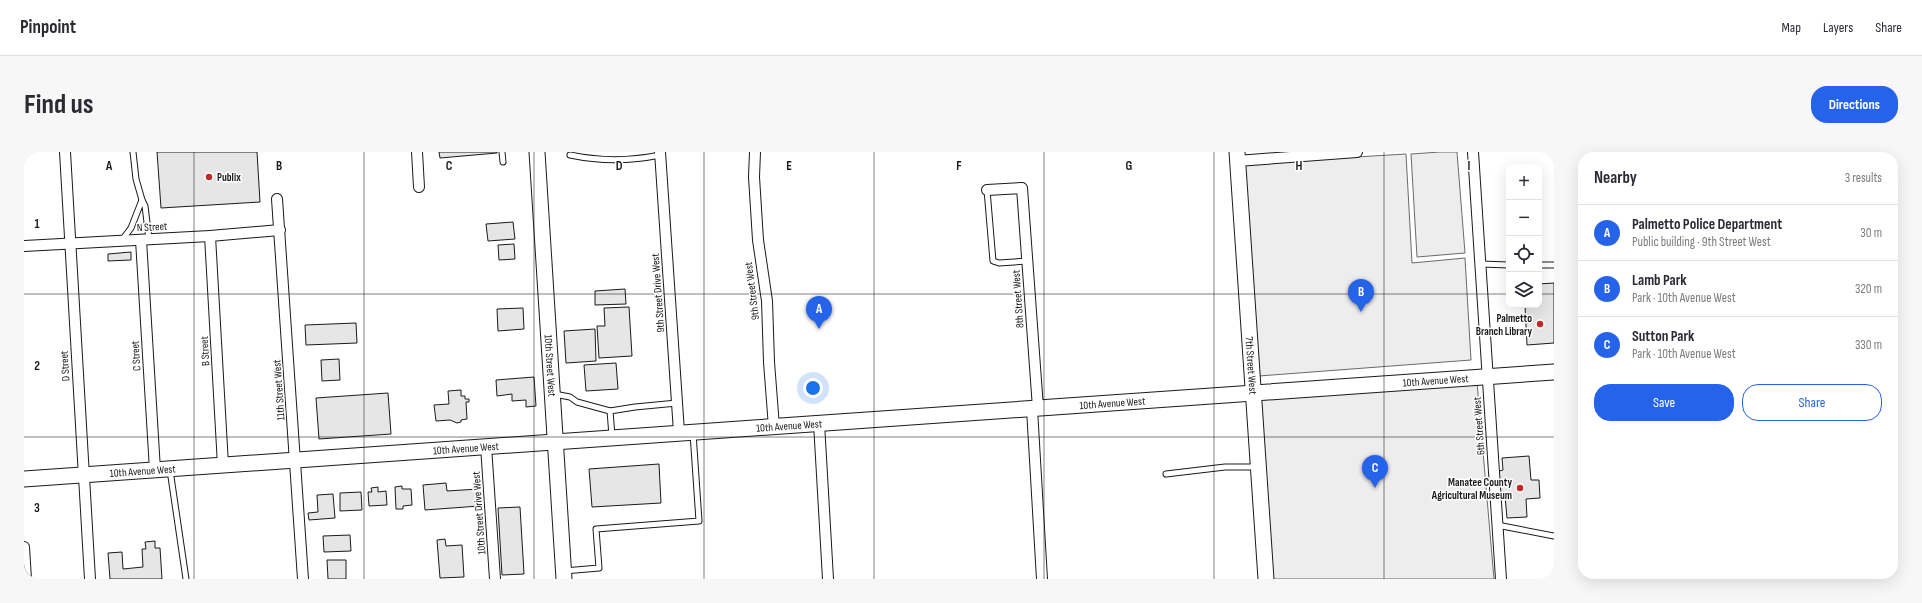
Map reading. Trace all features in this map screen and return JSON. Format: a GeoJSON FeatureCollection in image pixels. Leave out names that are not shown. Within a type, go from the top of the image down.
{"type":"FeatureCollection","features":[{"type":"Feature","properties":{"kind":"street","name":"D Street"},"geometry":{"type":"LineString","coordinates":[[65,152],[90,579]]}},
{"type":"Feature","properties":{"kind":"street"},"geometry":{"type":"LineString","coordinates":[[417,152],[419,187]]}},
{"type":"Feature","properties":{"kind":"street","name":"10th Street West"},"geometry":{"type":"LineString","coordinates":[[537,152],[564,575]]}},
{"type":"Feature","properties":{"kind":"street","name":"9th Street West"},"geometry":{"type":"LineString","coordinates":[[755,152],[754,177],[757,226],[768,301],[769,362],[774,427]]}},
{"type":"Feature","properties":{"kind":"street"},"geometry":{"type":"LineString","coordinates":[[1237,157],[1357,152]]}},
{"type":"Feature","properties":{"kind":"street","name":"6th Street West"},"geometry":{"type":"LineString","coordinates":[[1472,152],[1501,579]]}},
{"type":"Feature","properties":{"kind":"street","name":"9th Street Drive West"},"geometry":{"type":"LineString","coordinates":[[660,154],[677,403],[686,432]]}},
{"type":"Feature","properties":{"kind":"street","name":"7th Street West"},"geometry":{"type":"LineString","coordinates":[[1237,157],[1266,579]]}},
{"type":"Feature","properties":{"kind":"street","name":"8th Street West"},"geometry":{"type":"LineString","coordinates":[[987,190],[1022,188],[1035,409],[1042,579]]}},
{"type":"Feature","properties":{"kind":"street","name":"11th Street West"},"geometry":{"type":"LineString","coordinates":[[277,199],[303,579]]}},
{"type":"Feature","properties":{"kind":"street","name":"N Street"},"geometry":{"type":"LineString","coordinates":[[24,246],[210,236],[280,230]]}},
{"type":"Feature","properties":{"kind":"street","name":"B Street"},"geometry":{"type":"LineString","coordinates":[[210,236],[223,465]]}},
{"type":"Feature","properties":{"kind":"street","name":"C Street"},"geometry":{"type":"LineString","coordinates":[[145,240],[155,470]]}},
{"type":"Feature","properties":{"kind":"street","name":"10th Avenue West"},"geometry":{"type":"LineString","coordinates":[[24,479],[1554,372]]}},
{"type":"Feature","properties":{"kind":"street"},"geometry":{"type":"LineString","coordinates":[[819,423],[828,579]]}},
{"type":"Feature","properties":{"kind":"street","name":"10th Street Drive West"},"geometry":{"type":"LineString","coordinates":[[486,446],[495,579]]}},
{"type":"Feature","properties":{"kind":"street"},"geometry":{"type":"LineString","coordinates":[[24,547],[26,579]]}},
{"type":"Feature","properties":{"kind":"lane"},"geometry":{"type":"LineString","coordinates":[[133,152],[136,179],[145,206],[145,240]]}},
{"type":"Feature","properties":{"kind":"lane"},"geometry":{"type":"LineString","coordinates":[[502,152],[503,162]]}},
{"type":"Feature","properties":{"kind":"lane"},"geometry":{"type":"LineString","coordinates":[[570,155],[612,159],[660,154]]}},
{"type":"Feature","properties":{"kind":"lane"},"geometry":{"type":"LineString","coordinates":[[987,190],[993,261],[999,263],[1027,261]]}},
{"type":"Feature","properties":{"kind":"lane"},"geometry":{"type":"LineString","coordinates":[[122,241],[131,228],[142,200]]}},
{"type":"Feature","properties":{"kind":"lane"},"geometry":{"type":"LineString","coordinates":[[1480,264],[1506,265]]}},
{"type":"Feature","properties":{"kind":"lane"},"geometry":{"type":"LineString","coordinates":[[1542,265],[1554,265]]}},
{"type":"Feature","properties":{"kind":"lane"},"geometry":{"type":"LineString","coordinates":[[552,393],[570,397],[577,402],[610,411],[677,403]]}},
{"type":"Feature","properties":{"kind":"lane"},"geometry":{"type":"LineString","coordinates":[[610,411],[612,437]]}},
{"type":"Feature","properties":{"kind":"lane"},"geometry":{"type":"LineString","coordinates":[[564,575],[599,568],[596,529],[699,521],[686,432]]}},
{"type":"Feature","properties":{"kind":"lane"},"geometry":{"type":"LineString","coordinates":[[1166,474],[1225,467],[1258,467]]}},
{"type":"Feature","properties":{"kind":"lane"},"geometry":{"type":"LineString","coordinates":[[170,469],[186,579]]}},
{"type":"Feature","properties":{"kind":"lane"},"geometry":{"type":"LineString","coordinates":[[1497,525],[1554,536]]}},
{"type":"Feature","properties":{"kind":"shaded area"},"geometry":{"type":"Polygon","coordinates":[[[1457,152],[1465,253],[1417,257],[1411,154],[1457,152]]]}},
{"type":"Feature","properties":{"kind":"shaded area"},"geometry":{"type":"Polygon","coordinates":[[[1406,154],[1412,263],[1465,258],[1471,360],[1259,376],[1241,164],[1406,154]]]}},
{"type":"Feature","properties":{"kind":"shaded area"},"geometry":{"type":"Polygon","coordinates":[[[1477,382],[1494,579],[1270,579],[1257,396],[1477,382]]]}},
{"type":"Feature","properties":{"kind":"building","name":"Publix"},"geometry":{"type":"Polygon","coordinates":[[[157,152],[257,152],[260,202],[161,208],[157,152]]]}},
{"type":"Feature","properties":{"kind":"building"},"geometry":{"type":"Polygon","coordinates":[[[439,152],[497,152],[497,153],[440,158],[439,152]]]}},
{"type":"Feature","properties":{"kind":"building"},"geometry":{"type":"Polygon","coordinates":[[[513,222],[515,239],[488,241],[486,224],[513,222]]]}},
{"type":"Feature","properties":{"kind":"building"},"geometry":{"type":"Polygon","coordinates":[[[514,244],[515,259],[499,260],[498,245],[514,244]]]}},
{"type":"Feature","properties":{"kind":"building"},"geometry":{"type":"Polygon","coordinates":[[[131,252],[131,260],[108,261],[108,254],[131,252]]]}},
{"type":"Feature","properties":{"kind":"building","name":"Palmetto Branch Library"},"geometry":{"type":"Polygon","coordinates":[[[1554,283],[1554,343],[1527,345],[1525,308],[1542,308],[1542,284],[1554,283]]]}},
{"type":"Feature","properties":{"kind":"building"},"geometry":{"type":"Polygon","coordinates":[[[625,289],[626,304],[595,305],[595,291],[625,289]]]}},
{"type":"Feature","properties":{"kind":"building"},"geometry":{"type":"Polygon","coordinates":[[[629,307],[632,356],[599,358],[597,326],[605,326],[604,308],[629,307]]]}},
{"type":"Feature","properties":{"kind":"building"},"geometry":{"type":"Polygon","coordinates":[[[523,308],[524,329],[498,331],[497,309],[523,308]]]}},
{"type":"Feature","properties":{"kind":"building"},"geometry":{"type":"Polygon","coordinates":[[[356,323],[357,343],[306,345],[305,325],[356,323]]]}},
{"type":"Feature","properties":{"kind":"building"},"geometry":{"type":"Polygon","coordinates":[[[595,329],[596,361],[566,363],[564,331],[595,329]]]}},
{"type":"Feature","properties":{"kind":"building"},"geometry":{"type":"Polygon","coordinates":[[[339,359],[340,380],[322,381],[321,360],[339,359]]]}},
{"type":"Feature","properties":{"kind":"building"},"geometry":{"type":"Polygon","coordinates":[[[616,363],[618,389],[586,391],[584,365],[616,363]]]}},
{"type":"Feature","properties":{"kind":"building"},"geometry":{"type":"Polygon","coordinates":[[[534,377],[536,406],[526,407],[526,400],[512,401],[512,394],[497,396],[496,380],[534,377]]]}},
{"type":"Feature","properties":{"kind":"building"},"geometry":{"type":"Polygon","coordinates":[[[461,390],[461,396],[465,396],[465,399],[469,399],[469,402],[466,402],[467,419],[461,420],[461,422],[457,423],[450,420],[436,421],[434,405],[449,404],[448,391],[461,390]]]}},
{"type":"Feature","properties":{"kind":"building"},"geometry":{"type":"Polygon","coordinates":[[[388,393],[391,434],[319,439],[316,398],[388,393]]]}},
{"type":"Feature","properties":{"kind":"building","name":"Manatee County Agricultural Museum"},"geometry":{"type":"Polygon","coordinates":[[[1529,456],[1531,480],[1539,480],[1540,498],[1526,499],[1527,517],[1507,518],[1505,496],[1501,496],[1499,471],[1503,470],[1502,458],[1529,456]]]}},
{"type":"Feature","properties":{"kind":"building"},"geometry":{"type":"Polygon","coordinates":[[[659,464],[661,503],[592,507],[589,469],[659,464]]]}},
{"type":"Feature","properties":{"kind":"building"},"geometry":{"type":"Polygon","coordinates":[[[446,483],[447,491],[478,489],[479,506],[425,510],[423,485],[446,483]]]}},
{"type":"Feature","properties":{"kind":"building"},"geometry":{"type":"Polygon","coordinates":[[[402,486],[402,489],[411,489],[412,505],[403,506],[403,509],[396,509],[395,487],[402,486]]]}},
{"type":"Feature","properties":{"kind":"building"},"geometry":{"type":"Polygon","coordinates":[[[378,487],[378,492],[386,491],[387,505],[369,506],[368,492],[372,492],[371,488],[378,487]]]}},
{"type":"Feature","properties":{"kind":"building"},"geometry":{"type":"Polygon","coordinates":[[[361,492],[362,510],[340,511],[340,493],[361,492]]]}},
{"type":"Feature","properties":{"kind":"building"},"geometry":{"type":"Polygon","coordinates":[[[333,494],[335,518],[309,520],[308,513],[318,512],[317,495],[333,494]]]}},
{"type":"Feature","properties":{"kind":"building"},"geometry":{"type":"Polygon","coordinates":[[[520,507],[524,574],[502,575],[498,508],[520,507]]]}},
{"type":"Feature","properties":{"kind":"building"},"geometry":{"type":"Polygon","coordinates":[[[350,535],[351,551],[324,552],[323,536],[350,535]]]}},
{"type":"Feature","properties":{"kind":"building"},"geometry":{"type":"Polygon","coordinates":[[[445,539],[446,546],[462,545],[464,577],[440,578],[437,540],[445,539]]]}},
{"type":"Feature","properties":{"kind":"building"},"geometry":{"type":"Polygon","coordinates":[[[155,541],[155,548],[160,548],[162,579],[110,579],[108,553],[122,552],[123,569],[143,567],[142,549],[146,549],[145,542],[155,541]]]}},
{"type":"Feature","properties":{"kind":"building"},"geometry":{"type":"Polygon","coordinates":[[[327,560],[346,560],[346,579],[328,579],[327,560]]]}},
{"type":"Feature","properties":{"kind":"place","name":"Publix"},"geometry":{"type":"Point","coordinates":[209,177]}},
{"type":"Feature","properties":{"kind":"place","name":"Lamb Park"},"geometry":{"type":"Point","coordinates":[1361,312]}},
{"type":"Feature","properties":{"kind":"place","name":"Palmetto Branch Library"},"geometry":{"type":"Point","coordinates":[1540,324]}},
{"type":"Feature","properties":{"kind":"place","name":"Palmetto Police Department"},"geometry":{"type":"Point","coordinates":[819,329]}},
{"type":"Feature","properties":{"kind":"place","name":"Sutton Park"},"geometry":{"type":"Point","coordinates":[1375,488]}},
{"type":"Feature","properties":{"kind":"place","name":"Manatee County Agricultural Museum"},"geometry":{"type":"Point","coordinates":[1520,488]}}]}
